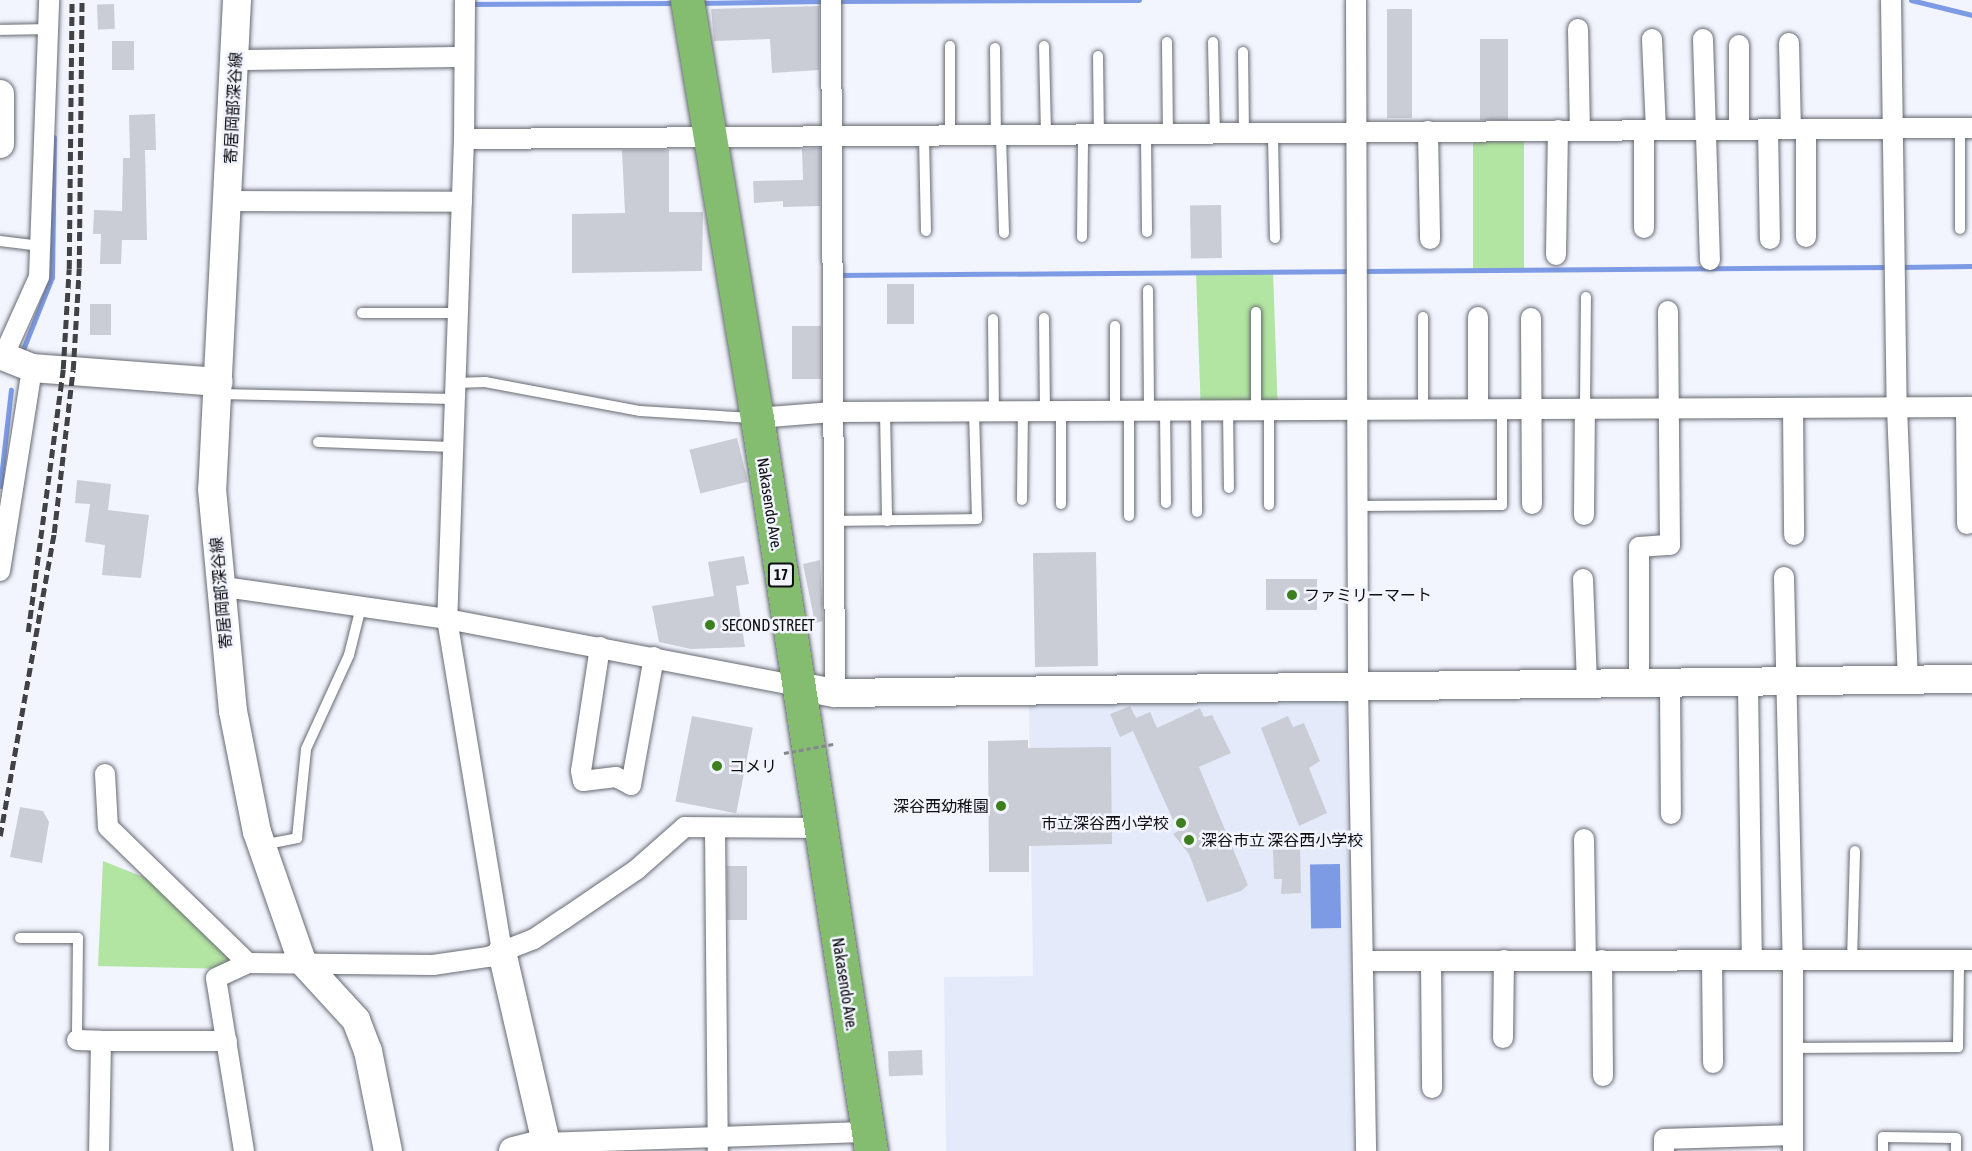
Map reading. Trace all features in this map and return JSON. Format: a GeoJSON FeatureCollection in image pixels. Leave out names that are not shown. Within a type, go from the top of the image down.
{"type":"FeatureCollection","features":[{"type":"Feature","properties":{"kind":"highway","name":"Nakasendo Ave."},"geometry":{"type":"LineString","coordinates":[[687,0],[757,418],[869,1141]]}},
{"type":"Feature","properties":{"kind":"street"},"geometry":{"type":"LineString","coordinates":[[48,0],[39,277],[1,356],[32,368],[218,388]]}},
{"type":"Feature","properties":{"kind":"street","name":"寄居岡部深谷線"},"geometry":{"type":"LineString","coordinates":[[237,0],[236,60],[212,489],[218,586],[233,711],[262,845],[302,961],[356,1020],[368,1051],[388,1151]]}},
{"type":"Feature","properties":{"kind":"street"},"geometry":{"type":"LineString","coordinates":[[465,0],[464,139],[447,619],[502,952],[547,1147]]}},
{"type":"Feature","properties":{"kind":"street"},"geometry":{"type":"LineString","coordinates":[[831,0],[835,693]]}},
{"type":"Feature","properties":{"kind":"street"},"geometry":{"type":"LineString","coordinates":[[1356,0],[1358,687],[1366,1151]]}},
{"type":"Feature","properties":{"kind":"street"},"geometry":{"type":"LineString","coordinates":[[1891,0],[1896,408],[1908,681]]}},
{"type":"Feature","properties":{"kind":"street"},"geometry":{"type":"LineString","coordinates":[[1578,29],[1580,130]]}},
{"type":"Feature","properties":{"kind":"street"},"geometry":{"type":"LineString","coordinates":[[1644,228],[1650,130],[1652,39]]}},
{"type":"Feature","properties":{"kind":"street"},"geometry":{"type":"LineString","coordinates":[[1702,39],[1710,260]]}},
{"type":"Feature","properties":{"kind":"street"},"geometry":{"type":"LineString","coordinates":[[1789,43],[1799,129],[1806,237]]}},
{"type":"Feature","properties":{"kind":"street"},"geometry":{"type":"LineString","coordinates":[[1739,45],[1739,129]]}},
{"type":"Feature","properties":{"kind":"street"},"geometry":{"type":"LineString","coordinates":[[236,60],[463,57]]}},
{"type":"Feature","properties":{"kind":"street"},"geometry":{"type":"LineString","coordinates":[[0,94],[0,144]]}},
{"type":"Feature","properties":{"kind":"street"},"geometry":{"type":"LineString","coordinates":[[464,139],[709,136],[832,138],[1356,135],[1428,131],[1966,128]]}},
{"type":"Feature","properties":{"kind":"street"},"geometry":{"type":"LineString","coordinates":[[1768,129],[1770,239]]}},
{"type":"Feature","properties":{"kind":"street"},"geometry":{"type":"LineString","coordinates":[[1556,255],[1558,130]]}},
{"type":"Feature","properties":{"kind":"street"},"geometry":{"type":"LineString","coordinates":[[1428,131],[1430,239]]}},
{"type":"Feature","properties":{"kind":"street"},"geometry":{"type":"LineString","coordinates":[[228,201],[462,202]]}},
{"type":"Feature","properties":{"kind":"street"},"geometry":{"type":"LineString","coordinates":[[1639,685],[1639,547],[1670,545],[1668,311]]}},
{"type":"Feature","properties":{"kind":"street"},"geometry":{"type":"LineString","coordinates":[[1478,317],[1478,407]]}},
{"type":"Feature","properties":{"kind":"street"},"geometry":{"type":"LineString","coordinates":[[1531,318],[1532,504]]}},
{"type":"Feature","properties":{"kind":"street"},"geometry":{"type":"LineString","coordinates":[[0,571],[32,368]]}},
{"type":"Feature","properties":{"kind":"street"},"geometry":{"type":"LineString","coordinates":[[757,418],[833,412],[885,411],[1478,407],[1969,407],[1967,524]]}},
{"type":"Feature","properties":{"kind":"street"},"geometry":{"type":"LineString","coordinates":[[1584,515],[1585,407]]}},
{"type":"Feature","properties":{"kind":"street"},"geometry":{"type":"LineString","coordinates":[[1793,408],[1794,535]]}},
{"type":"Feature","properties":{"kind":"street"},"geometry":{"type":"LineString","coordinates":[[1664,1151],[1664,1139],[1793,1143],[1793,960],[1784,577]]}},
{"type":"Feature","properties":{"kind":"street"},"geometry":{"type":"LineString","coordinates":[[1583,579],[1587,685]]}},
{"type":"Feature","properties":{"kind":"street"},"geometry":{"type":"LineString","coordinates":[[218,586],[447,619],[835,693],[1670,685],[1972,679]]}},
{"type":"Feature","properties":{"kind":"street"},"geometry":{"type":"LineString","coordinates":[[600,647],[581,771],[583,781],[616,777],[631,785],[654,657]]}},
{"type":"Feature","properties":{"kind":"street"},"geometry":{"type":"LineString","coordinates":[[1748,684],[1752,960]]}},
{"type":"Feature","properties":{"kind":"street"},"geometry":{"type":"LineString","coordinates":[[1670,685],[1671,814]]}},
{"type":"Feature","properties":{"kind":"street"},"geometry":{"type":"LineString","coordinates":[[105,774],[108,827],[248,963]]}},
{"type":"Feature","properties":{"kind":"street"},"geometry":{"type":"LineString","coordinates":[[244,1151],[216,978],[248,963],[302,961],[432,965],[502,952],[534,939],[636,870],[685,827],[820,828]]}},
{"type":"Feature","properties":{"kind":"street"},"geometry":{"type":"LineString","coordinates":[[715,828],[718,1143]]}},
{"type":"Feature","properties":{"kind":"street"},"geometry":{"type":"LineString","coordinates":[[1584,839],[1602,1077]]}},
{"type":"Feature","properties":{"kind":"street"},"geometry":{"type":"LineString","coordinates":[[1503,1038],[1504,960]]}},
{"type":"Feature","properties":{"kind":"street"},"geometry":{"type":"LineString","coordinates":[[1712,960],[1713,1063]]}},
{"type":"Feature","properties":{"kind":"street"},"geometry":{"type":"LineString","coordinates":[[1363,961],[1965,960]]}},
{"type":"Feature","properties":{"kind":"street"},"geometry":{"type":"LineString","coordinates":[[1431,961],[1432,1088]]}},
{"type":"Feature","properties":{"kind":"street"},"geometry":{"type":"LineString","coordinates":[[77,1040],[227,1041]]}},
{"type":"Feature","properties":{"kind":"street"},"geometry":{"type":"LineString","coordinates":[[99,1151],[101,1041]]}},
{"type":"Feature","properties":{"kind":"street"},"geometry":{"type":"LineString","coordinates":[[513,1151],[547,1147],[869,1141]]}},
{"type":"Feature","properties":{"kind":"lane"},"geometry":{"type":"LineString","coordinates":[[0,30],[48,29]]}},
{"type":"Feature","properties":{"kind":"lane"},"geometry":{"type":"LineString","coordinates":[[1167,42],[1168,136]]}},
{"type":"Feature","properties":{"kind":"lane"},"geometry":{"type":"LineString","coordinates":[[1213,42],[1215,136]]}},
{"type":"Feature","properties":{"kind":"lane"},"geometry":{"type":"LineString","coordinates":[[950,46],[950,137]]}},
{"type":"Feature","properties":{"kind":"lane"},"geometry":{"type":"LineString","coordinates":[[1044,46],[1046,136]]}},
{"type":"Feature","properties":{"kind":"lane"},"geometry":{"type":"LineString","coordinates":[[995,48],[1004,233]]}},
{"type":"Feature","properties":{"kind":"lane"},"geometry":{"type":"LineString","coordinates":[[1243,52],[1244,135]]}},
{"type":"Feature","properties":{"kind":"lane"},"geometry":{"type":"LineString","coordinates":[[1082,237],[1098,56]]}},
{"type":"Feature","properties":{"kind":"lane"},"geometry":{"type":"LineString","coordinates":[[1960,229],[1966,128]]}},
{"type":"Feature","properties":{"kind":"lane"},"geometry":{"type":"LineString","coordinates":[[1274,135],[1275,238]]}},
{"type":"Feature","properties":{"kind":"lane"},"geometry":{"type":"LineString","coordinates":[[1146,136],[1147,232]]}},
{"type":"Feature","properties":{"kind":"lane"},"geometry":{"type":"LineString","coordinates":[[924,137],[926,231]]}},
{"type":"Feature","properties":{"kind":"lane"},"geometry":{"type":"LineString","coordinates":[[0,242],[41,246]]}},
{"type":"Feature","properties":{"kind":"lane"},"geometry":{"type":"LineString","coordinates":[[1148,290],[1166,503]]}},
{"type":"Feature","properties":{"kind":"lane"},"geometry":{"type":"LineString","coordinates":[[1585,407],[1586,297]]}},
{"type":"Feature","properties":{"kind":"lane"},"geometry":{"type":"LineString","coordinates":[[362,313],[458,312]]}},
{"type":"Feature","properties":{"kind":"lane"},"geometry":{"type":"LineString","coordinates":[[1256,312],[1269,505]]}},
{"type":"Feature","properties":{"kind":"lane"},"geometry":{"type":"LineString","coordinates":[[1423,317],[1423,408]]}},
{"type":"Feature","properties":{"kind":"lane"},"geometry":{"type":"LineString","coordinates":[[1044,318],[1061,504]]}},
{"type":"Feature","properties":{"kind":"lane"},"geometry":{"type":"LineString","coordinates":[[993,319],[994,411]]}},
{"type":"Feature","properties":{"kind":"lane"},"geometry":{"type":"LineString","coordinates":[[1115,326],[1129,516]]}},
{"type":"Feature","properties":{"kind":"lane"},"geometry":{"type":"LineString","coordinates":[[218,388],[455,391],[485,382],[640,411],[757,418]]}},
{"type":"Feature","properties":{"kind":"lane"},"geometry":{"type":"LineString","coordinates":[[1358,506],[1502,505],[1502,408]]}},
{"type":"Feature","properties":{"kind":"lane"},"geometry":{"type":"LineString","coordinates":[[1196,409],[1197,512]]}},
{"type":"Feature","properties":{"kind":"lane"},"geometry":{"type":"LineString","coordinates":[[1228,409],[1229,488]]}},
{"type":"Feature","properties":{"kind":"lane"},"geometry":{"type":"LineString","coordinates":[[1022,500],[1023,410]]}},
{"type":"Feature","properties":{"kind":"lane"},"geometry":{"type":"LineString","coordinates":[[885,411],[886,520]]}},
{"type":"Feature","properties":{"kind":"lane"},"geometry":{"type":"LineString","coordinates":[[835,521],[977,519],[974,411]]}},
{"type":"Feature","properties":{"kind":"lane"},"geometry":{"type":"LineString","coordinates":[[318,442],[453,447]]}},
{"type":"Feature","properties":{"kind":"lane"},"geometry":{"type":"LineString","coordinates":[[262,845],[297,838],[306,749],[350,655],[361,607]]}},
{"type":"Feature","properties":{"kind":"lane"},"geometry":{"type":"LineString","coordinates":[[1852,960],[1855,851]]}},
{"type":"Feature","properties":{"kind":"lane"},"geometry":{"type":"LineString","coordinates":[[20,938],[78,938],[77,1040]]}},
{"type":"Feature","properties":{"kind":"lane"},"geometry":{"type":"LineString","coordinates":[[1793,1048],[1959,1047],[1965,960]]}},
{"type":"Feature","properties":{"kind":"lane"},"geometry":{"type":"LineString","coordinates":[[1883,1151],[1883,1137],[1956,1138],[1956,1151]]}},
{"type":"Feature","properties":{"kind":"path"},"geometry":{"type":"LineString","coordinates":[[784,753],[833,744]]}},
{"type":"Feature","properties":{"kind":"shaded area","name":"深谷市立 深谷西小学校"},"geometry":{"type":"Polygon","coordinates":[[[1346,700],[1352,1151],[946,1151],[944,977],[1033,976],[1029,704],[1346,700]]]}},
{"type":"Feature","properties":{"kind":"green space"},"geometry":{"type":"Polygon","coordinates":[[[1473,131],[1524,131],[1524,270],[1473,270],[1473,131]]]}},
{"type":"Feature","properties":{"kind":"green space"},"geometry":{"type":"Polygon","coordinates":[[[1273,271],[1278,408],[1201,411],[1196,274],[1273,271]]]}},
{"type":"Feature","properties":{"kind":"green space"},"geometry":{"type":"Polygon","coordinates":[[[103,861],[151,880],[230,956],[229,969],[98,966],[103,861]]]}},
{"type":"Feature","properties":{"kind":"water"},"geometry":{"type":"Polygon","coordinates":[[[1340,864],[1341,928],[1311,929],[1310,865],[1340,864]]]}},
{"type":"Feature","properties":{"kind":"building"},"geometry":{"type":"Polygon","coordinates":[[[114,4],[115,29],[98,30],[97,5],[114,4]]]}},
{"type":"Feature","properties":{"kind":"building"},"geometry":{"type":"Polygon","coordinates":[[[819,6],[819,70],[772,73],[770,39],[714,41],[711,9],[819,6]]]}},
{"type":"Feature","properties":{"kind":"building"},"geometry":{"type":"Polygon","coordinates":[[[1387,9],[1412,9],[1412,118],[1387,118],[1387,9]]]}},
{"type":"Feature","properties":{"kind":"building"},"geometry":{"type":"Polygon","coordinates":[[[1480,39],[1508,39],[1508,120],[1480,120],[1480,39]]]}},
{"type":"Feature","properties":{"kind":"building"},"geometry":{"type":"Polygon","coordinates":[[[112,41],[134,41],[134,70],[112,70],[112,41]]]}},
{"type":"Feature","properties":{"kind":"building"},"geometry":{"type":"Polygon","coordinates":[[[155,114],[156,150],[145,150],[147,240],[122,240],[121,264],[100,264],[101,234],[93,234],[94,210],[122,211],[123,158],[130,158],[129,115],[155,114]]]}},
{"type":"Feature","properties":{"kind":"building"},"geometry":{"type":"Polygon","coordinates":[[[820,148],[820,206],[783,207],[783,201],[754,203],[753,181],[803,180],[802,149],[820,148]]]}},
{"type":"Feature","properties":{"kind":"building"},"geometry":{"type":"Polygon","coordinates":[[[622,150],[669,150],[669,212],[703,212],[702,271],[572,273],[572,214],[625,213],[622,150]]]}},
{"type":"Feature","properties":{"kind":"building"},"geometry":{"type":"Polygon","coordinates":[[[1221,205],[1222,258],[1191,259],[1190,206],[1221,205]]]}},
{"type":"Feature","properties":{"kind":"building"},"geometry":{"type":"Polygon","coordinates":[[[887,284],[914,284],[914,324],[887,324],[887,284]]]}},
{"type":"Feature","properties":{"kind":"building"},"geometry":{"type":"Polygon","coordinates":[[[90,304],[111,304],[111,335],[90,335],[90,304]]]}},
{"type":"Feature","properties":{"kind":"building"},"geometry":{"type":"Polygon","coordinates":[[[792,326],[821,326],[821,379],[792,379],[792,326]]]}},
{"type":"Feature","properties":{"kind":"building"},"geometry":{"type":"Polygon","coordinates":[[[737,438],[748,482],[700,494],[689,450],[737,438]]]}},
{"type":"Feature","properties":{"kind":"building"},"geometry":{"type":"Polygon","coordinates":[[[77,480],[111,484],[108,510],[149,515],[141,578],[102,575],[105,545],[85,542],[90,504],[75,503],[77,480]]]}},
{"type":"Feature","properties":{"kind":"building"},"geometry":{"type":"Polygon","coordinates":[[[1096,552],[1098,666],[1035,667],[1033,553],[1096,552]]]}},
{"type":"Feature","properties":{"kind":"building"},"geometry":{"type":"Polygon","coordinates":[[[744,556],[749,584],[736,586],[745,647],[691,649],[659,642],[652,606],[714,596],[708,562],[744,556]]]}},
{"type":"Feature","properties":{"kind":"building"},"geometry":{"type":"Polygon","coordinates":[[[820,560],[823,621],[815,623],[803,564],[820,560]]]}},
{"type":"Feature","properties":{"kind":"building","name":"ファミリーマート"},"geometry":{"type":"Polygon","coordinates":[[[1266,579],[1317,579],[1317,610],[1266,610],[1266,579]]]}},
{"type":"Feature","properties":{"kind":"building"},"geometry":{"type":"Polygon","coordinates":[[[1130,706],[1136,718],[1150,712],[1157,728],[1200,708],[1204,717],[1212,715],[1231,753],[1199,767],[1248,885],[1241,891],[1207,902],[1189,854],[1173,834],[1178,831],[1133,731],[1120,737],[1110,714],[1130,706]]]}},
{"type":"Feature","properties":{"kind":"building"},"geometry":{"type":"Polygon","coordinates":[[[692,716],[753,728],[736,813],[675,801],[692,716]]]}},
{"type":"Feature","properties":{"kind":"building"},"geometry":{"type":"Polygon","coordinates":[[[1288,716],[1293,727],[1304,723],[1320,761],[1309,768],[1327,813],[1299,826],[1261,728],[1288,716]]]}},
{"type":"Feature","properties":{"kind":"building"},"geometry":{"type":"Polygon","coordinates":[[[1028,740],[1028,748],[1111,747],[1112,844],[1029,846],[1029,872],[989,872],[988,741],[1028,740]]]}},
{"type":"Feature","properties":{"kind":"building"},"geometry":{"type":"Polygon","coordinates":[[[20,807],[43,811],[49,822],[42,863],[10,857],[20,807]]]}},
{"type":"Feature","properties":{"kind":"building"},"geometry":{"type":"Polygon","coordinates":[[[1300,849],[1301,893],[1281,894],[1282,879],[1274,879],[1273,850],[1300,849]]]}},
{"type":"Feature","properties":{"kind":"building"},"geometry":{"type":"Polygon","coordinates":[[[727,866],[747,866],[747,920],[727,920],[727,866]]]}},
{"type":"Feature","properties":{"kind":"building"},"geometry":{"type":"Polygon","coordinates":[[[922,1050],[923,1075],[889,1076],[888,1051],[922,1050]]]}},
{"type":"Feature","properties":{"kind":"waterway"},"geometry":{"type":"LineString","coordinates":[[835,1],[1139,0]]}},
{"type":"Feature","properties":{"kind":"waterway"},"geometry":{"type":"LineString","coordinates":[[1911,0],[1972,15]]}},
{"type":"Feature","properties":{"kind":"waterway"},"geometry":{"type":"LineString","coordinates":[[697,3],[826,1]]}},
{"type":"Feature","properties":{"kind":"waterway"},"geometry":{"type":"LineString","coordinates":[[469,4],[676,3]]}},
{"type":"Feature","properties":{"kind":"waterway"},"geometry":{"type":"LineString","coordinates":[[22,352],[52,277],[54,137]]}},
{"type":"Feature","properties":{"kind":"waterway"},"geometry":{"type":"LineString","coordinates":[[1899,267],[1972,266]]}},
{"type":"Feature","properties":{"kind":"waterway"},"geometry":{"type":"LineString","coordinates":[[837,275],[1890,267]]}},
{"type":"Feature","properties":{"kind":"waterway"},"geometry":{"type":"LineString","coordinates":[[0,486],[11,390]]}},
{"type":"Feature","properties":{"kind":"railway"},"geometry":{"type":"LineString","coordinates":[[28,632],[63,369],[69,269],[72,0]]}},
{"type":"Feature","properties":{"kind":"railway"},"geometry":{"type":"LineString","coordinates":[[0,836],[54,533],[73,370],[79,268],[82,0]]}},
{"type":"Feature","properties":{"kind":"place","name":"ファミリーマート"},"geometry":{"type":"Point","coordinates":[1292,595]}},
{"type":"Feature","properties":{"kind":"place","name":"SECOND STREET"},"geometry":{"type":"Point","coordinates":[710,625]}},
{"type":"Feature","properties":{"kind":"place","name":"コメリ"},"geometry":{"type":"Point","coordinates":[717,766]}},
{"type":"Feature","properties":{"kind":"place","name":"深谷西幼稚園"},"geometry":{"type":"Point","coordinates":[1001,806]}},
{"type":"Feature","properties":{"kind":"place","name":"市立深谷西小学校"},"geometry":{"type":"Point","coordinates":[1181,823]}},
{"type":"Feature","properties":{"kind":"place","name":"深谷市立 深谷西小学校"},"geometry":{"type":"Point","coordinates":[1189,840]}}]}
